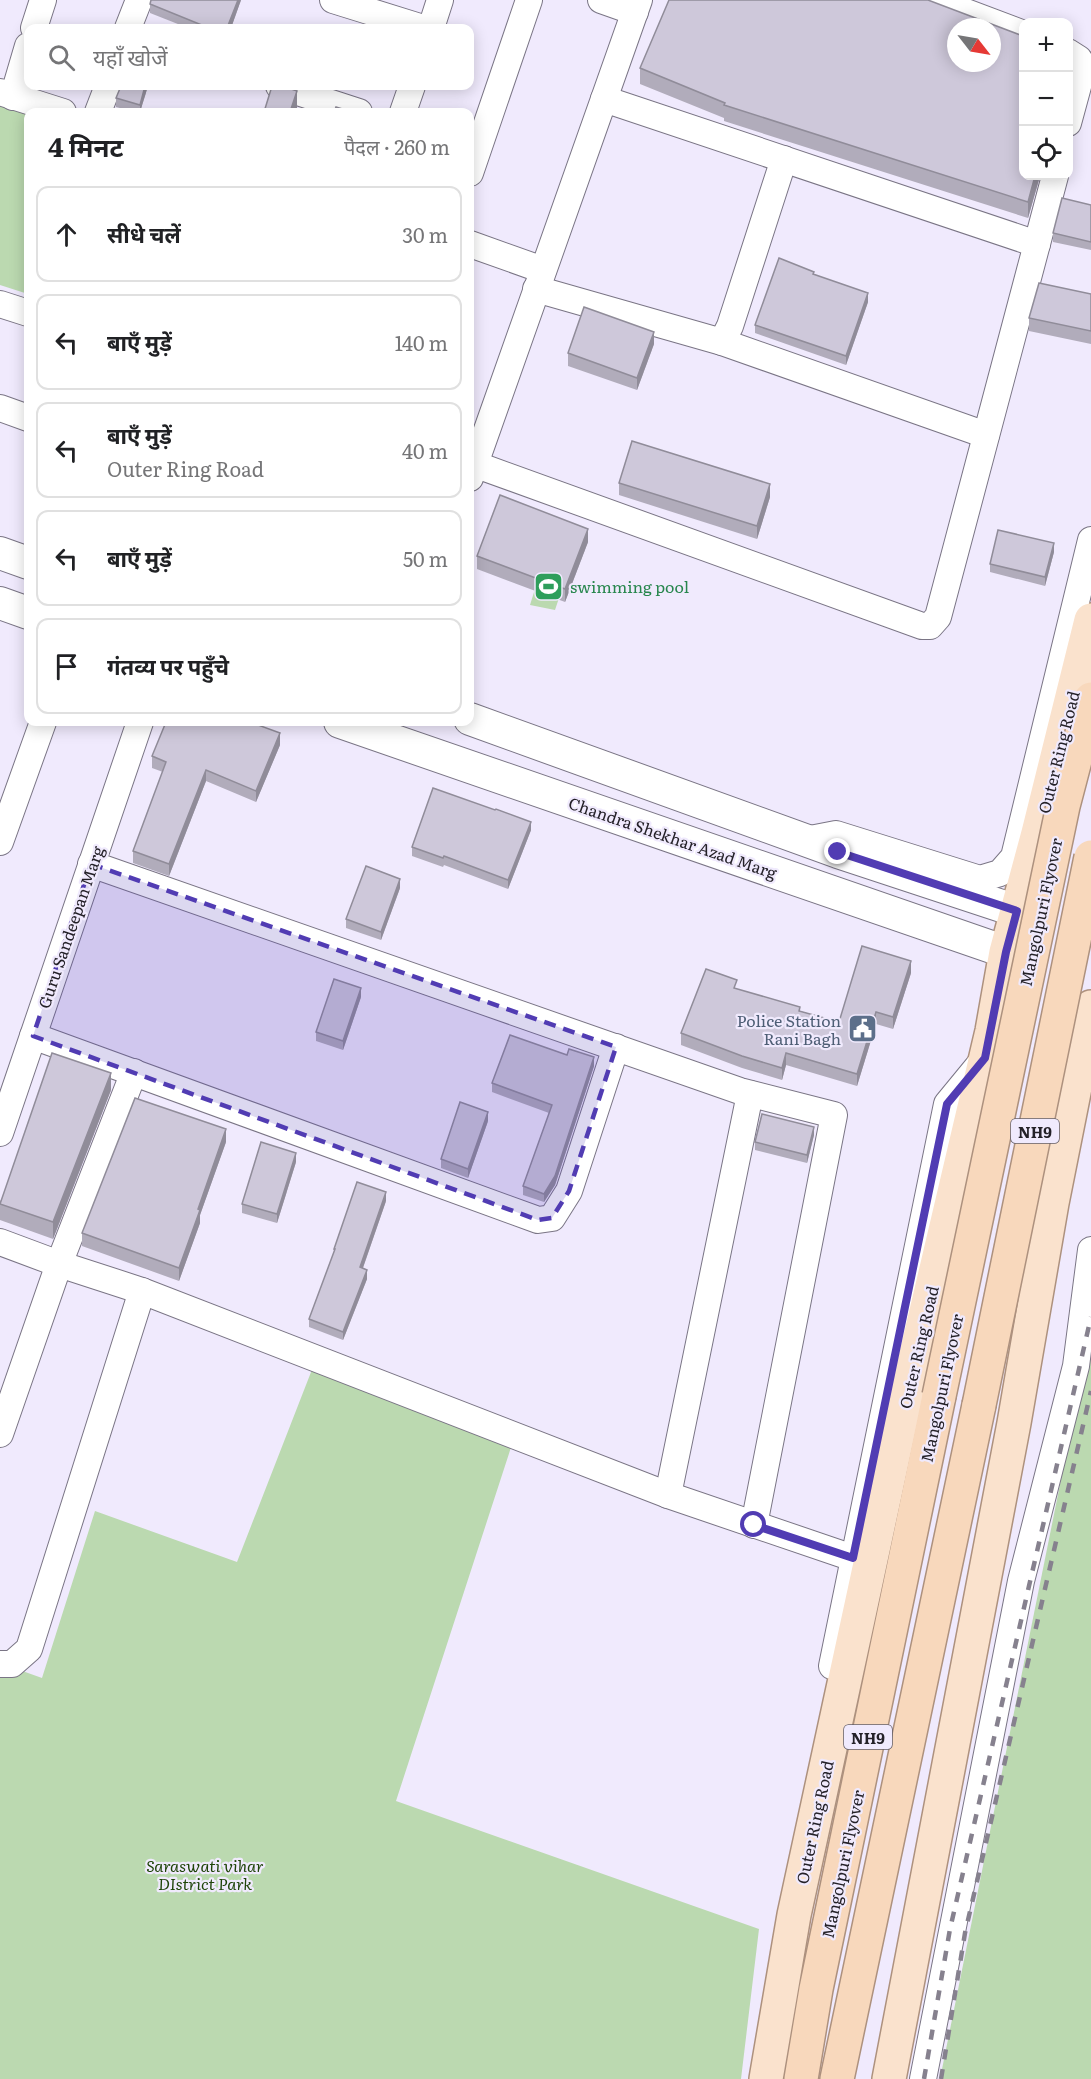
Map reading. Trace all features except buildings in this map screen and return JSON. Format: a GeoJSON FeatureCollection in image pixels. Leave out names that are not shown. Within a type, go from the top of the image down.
{"type":"FeatureCollection","features":[{"type":"Feature","properties":{"kind":"highway","name":"Mangolpuri Flyover"},"geometry":{"type":"LineString","coordinates":[[801,2079],[816,1989],[1048,876],[1063,806],[1091,699]]}},
{"type":"Feature","properties":{"kind":"highway","name":"NH9"},"geometry":{"type":"LineString","coordinates":[[837,2079],[979,1405],[1091,857]]}},
{"type":"Feature","properties":{"kind":"main road","name":"Outer Ring Road"},"geometry":{"type":"LineString","coordinates":[[766,2079],[799,1892],[908,1388],[985,1058],[1006,952],[1091,620]]}},
{"type":"Feature","properties":{"kind":"main road"},"geometry":{"type":"LineString","coordinates":[[889,2079],[1014,1423],[1052,1203],[1087,1053],[1091,1007]]}},
{"type":"Feature","properties":{"kind":"main road"},"geometry":{"type":"LineString","coordinates":[[956,1183],[966,1203],[985,1216],[1004,1222],[1030,1219],[1052,1203]]}},
{"type":"Feature","properties":{"kind":"street"},"geometry":{"type":"LineString","coordinates":[[35,24],[43,0]]}},
{"type":"Feature","properties":{"kind":"street"},"geometry":{"type":"LineString","coordinates":[[130,24],[139,0]]}},
{"type":"Feature","properties":{"kind":"street"},"geometry":{"type":"LineString","coordinates":[[333,0],[410,24]]}},
{"type":"Feature","properties":{"kind":"street"},"geometry":{"type":"LineString","coordinates":[[432,24],[440,0]]}},
{"type":"Feature","properties":{"kind":"street"},"geometry":{"type":"LineString","coordinates":[[474,161],[528,0]]}},
{"type":"Feature","properties":{"kind":"street"},"geometry":{"type":"LineString","coordinates":[[474,465],[637,6],[601,0]]}},
{"type":"Feature","properties":{"kind":"street"},"geometry":{"type":"LineString","coordinates":[[934,0],[1019,32]]}},
{"type":"Feature","properties":{"kind":"street"},"geometry":{"type":"LineString","coordinates":[[24,55],[6,94],[50,108]]}},
{"type":"Feature","properties":{"kind":"street"},"geometry":{"type":"LineString","coordinates":[[1073,55],[1079,59],[1083,69],[1073,105]]}},
{"type":"Feature","properties":{"kind":"street"},"geometry":{"type":"LineString","coordinates":[[100,108],[106,90]]}},
{"type":"Feature","properties":{"kind":"street"},"geometry":{"type":"LineString","coordinates":[[291,90],[347,108]]}},
{"type":"Feature","properties":{"kind":"street"},"geometry":{"type":"LineString","coordinates":[[404,108],[411,90]]}},
{"type":"Feature","properties":{"kind":"street"},"geometry":{"type":"LineString","coordinates":[[604,99],[1037,244]]}},
{"type":"Feature","properties":{"kind":"street"},"geometry":{"type":"LineString","coordinates":[[722,342],[730,326],[784,159]]}},
{"type":"Feature","properties":{"kind":"street"},"geometry":{"type":"LineString","coordinates":[[474,472],[922,626],[930,626],[938,617],[1054,180]]}},
{"type":"Feature","properties":{"kind":"street"},"geometry":{"type":"LineString","coordinates":[[474,246],[540,280],[986,435]]}},
{"type":"Feature","properties":{"kind":"street"},"geometry":{"type":"LineString","coordinates":[[0,304],[24,312]]}},
{"type":"Feature","properties":{"kind":"street"},"geometry":{"type":"LineString","coordinates":[[0,408],[24,417]]}},
{"type":"Feature","properties":{"kind":"street"},"geometry":{"type":"LineString","coordinates":[[805,840],[836,834],[980,879],[1000,873],[1014,857],[1091,540]]}},
{"type":"Feature","properties":{"kind":"street"},"geometry":{"type":"LineString","coordinates":[[0,553],[24,562]]}},
{"type":"Feature","properties":{"kind":"street"},"geometry":{"type":"LineString","coordinates":[[0,603],[24,612]]}},
{"type":"Feature","properties":{"kind":"street"},"geometry":{"type":"LineString","coordinates":[[474,720],[805,840],[1017,911]]}},
{"type":"Feature","properties":{"kind":"street"},"geometry":{"type":"LineString","coordinates":[[0,842],[42,726]]}},
{"type":"Feature","properties":{"kind":"street","name":"Guru Sandeepan Marg"},"geometry":{"type":"LineString","coordinates":[[0,1133],[139,726]]}},
{"type":"Feature","properties":{"kind":"street","name":"Chandra Shekhar Azad Marg"},"geometry":{"type":"LineString","coordinates":[[352,726],[1006,952]]}},
{"type":"Feature","properties":{"kind":"street"},"geometry":{"type":"LineString","coordinates":[[828,891],[845,854]]}},
{"type":"Feature","properties":{"kind":"street"},"geometry":{"type":"LineString","coordinates":[[91,864],[750,1094],[834,1115],[754,1525]]}},
{"type":"Feature","properties":{"kind":"street"},"geometry":{"type":"LineString","coordinates":[[33,1036],[538,1220],[552,1218],[569,1191],[616,1047]]}},
{"type":"Feature","properties":{"kind":"street"},"geometry":{"type":"LineString","coordinates":[[753,2079],[853,1558],[947,1104],[985,1058]]}},
{"type":"Feature","properties":{"kind":"street"},"geometry":{"type":"LineString","coordinates":[[0,1434],[59,1264],[134,1072]]}},
{"type":"Feature","properties":{"kind":"street"},"geometry":{"type":"LineString","coordinates":[[668,1495],[750,1094]]}},
{"type":"Feature","properties":{"kind":"street"},"geometry":{"type":"LineString","coordinates":[[0,1242],[142,1291],[668,1495],[853,1558]]}},
{"type":"Feature","properties":{"kind":"street"},"geometry":{"type":"LineString","coordinates":[[923,2079],[1020,1581],[1076,1366],[1091,1250]]}},
{"type":"Feature","properties":{"kind":"street"},"geometry":{"type":"LineString","coordinates":[[0,1664],[12,1664],[29,1649],[142,1291]]}},
{"type":"Feature","properties":{"kind":"highlighted area"},"geometry":{"type":"Polygon","coordinates":[[[91,864],[616,1047],[569,1191],[552,1218],[538,1220],[33,1036],[91,864]]]}},
{"type":"Feature","properties":{"kind":"green space"},"geometry":{"type":"Polygon","coordinates":[[[0,102],[24,111],[24,293],[0,285],[0,102]]]}},
{"type":"Feature","properties":{"kind":"green space","name":"swimming pool"},"geometry":{"type":"Polygon","coordinates":[[[545,557],[569,568],[555,610],[530,605],[545,557]]]}},
{"type":"Feature","properties":{"kind":"green space"},"geometry":{"type":"Polygon","coordinates":[[[1091,1331],[1091,2079],[940,2079],[1091,1331]]]}},
{"type":"Feature","properties":{"kind":"green space","name":"Saraswati vihar DIstrict Park"},"geometry":{"type":"Polygon","coordinates":[[[313,1367],[515,1435],[396,1801],[759,1929],[741,2079],[0,2079],[0,1663],[42,1678],[95,1511],[237,1562],[313,1367]]]}},
{"type":"Feature","properties":{"kind":"railway"},"geometry":{"type":"LineString","coordinates":[[924,2079],[950,1929],[1091,1317]]}},
{"type":"Feature","properties":{"kind":"railway"},"geometry":{"type":"LineString","coordinates":[[941,2079],[965,1933],[1091,1391]]}},
{"type":"Feature","properties":{"kind":"place","name":"swimming pool"},"geometry":{"type":"Point","coordinates":[549,586]}},
{"type":"Feature","properties":{"kind":"place","name":"Police Station Rani Bagh"},"geometry":{"type":"Point","coordinates":[862,1029]}},
{"type":"Feature","properties":{"kind":"route"},"geometry":{"type":"LineString","coordinates":[[754,1525],[853,1558],[947,1104],[985,1058],[1006,952],[1017,911],[838,852]]}}]}
